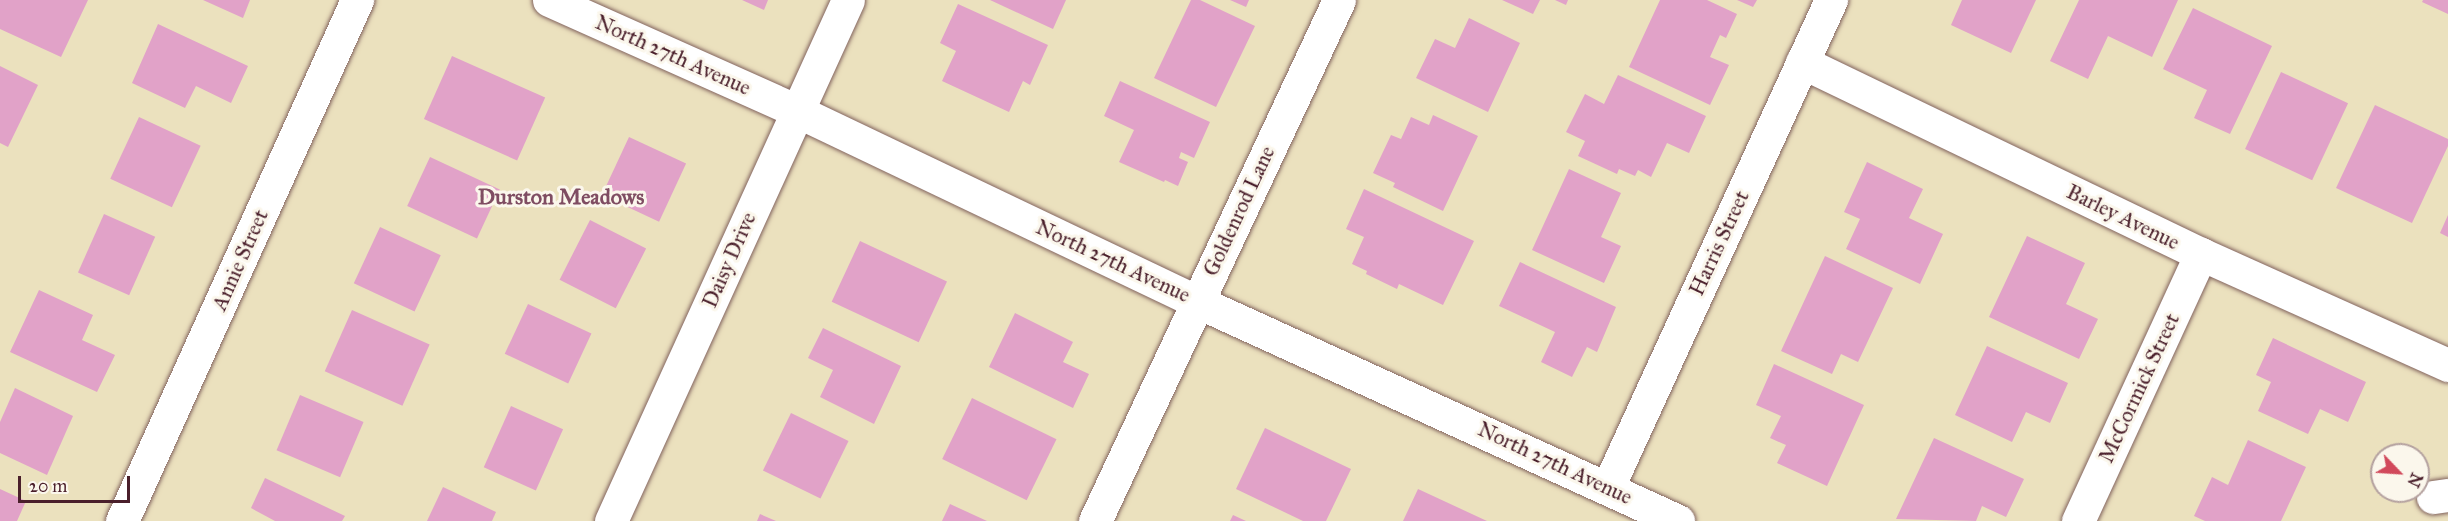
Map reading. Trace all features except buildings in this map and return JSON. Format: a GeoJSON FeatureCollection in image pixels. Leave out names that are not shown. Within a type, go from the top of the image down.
{"type":"FeatureCollection","features":[{"type":"Feature","properties":{"kind":"street","name":"Annie Street"},"geometry":{"type":"LineString","coordinates":[[122,521],[357,0]]}},
{"type":"Feature","properties":{"kind":"street","name":"North 27th Avenue"},"geometry":{"type":"LineString","coordinates":[[549,0],[798,111],[1196,301],[1608,487],[1678,521]]}},
{"type":"Feature","properties":{"kind":"street","name":"Daisy Drive"},"geometry":{"type":"LineString","coordinates":[[611,521],[848,0]]}},
{"type":"Feature","properties":{"kind":"street","name":"Goldenrod Lane"},"geometry":{"type":"LineString","coordinates":[[1095,521],[1196,301],[1339,0]]}},
{"type":"Feature","properties":{"kind":"street","name":"Harris Street"},"geometry":{"type":"LineString","coordinates":[[1608,487],[1831,0]]}},
{"type":"Feature","properties":{"kind":"street","name":"Barley Avenue"},"geometry":{"type":"LineString","coordinates":[[1802,62],[2201,254],[2448,365]]}},
{"type":"Feature","properties":{"kind":"street","name":"McCormick Street"},"geometry":{"type":"LineString","coordinates":[[2078,521],[2201,254]]}},
{"type":"Feature","properties":{"kind":"district","name":"Durston Meadows"},"geometry":{"type":"Point","coordinates":[561,197]}}]}
